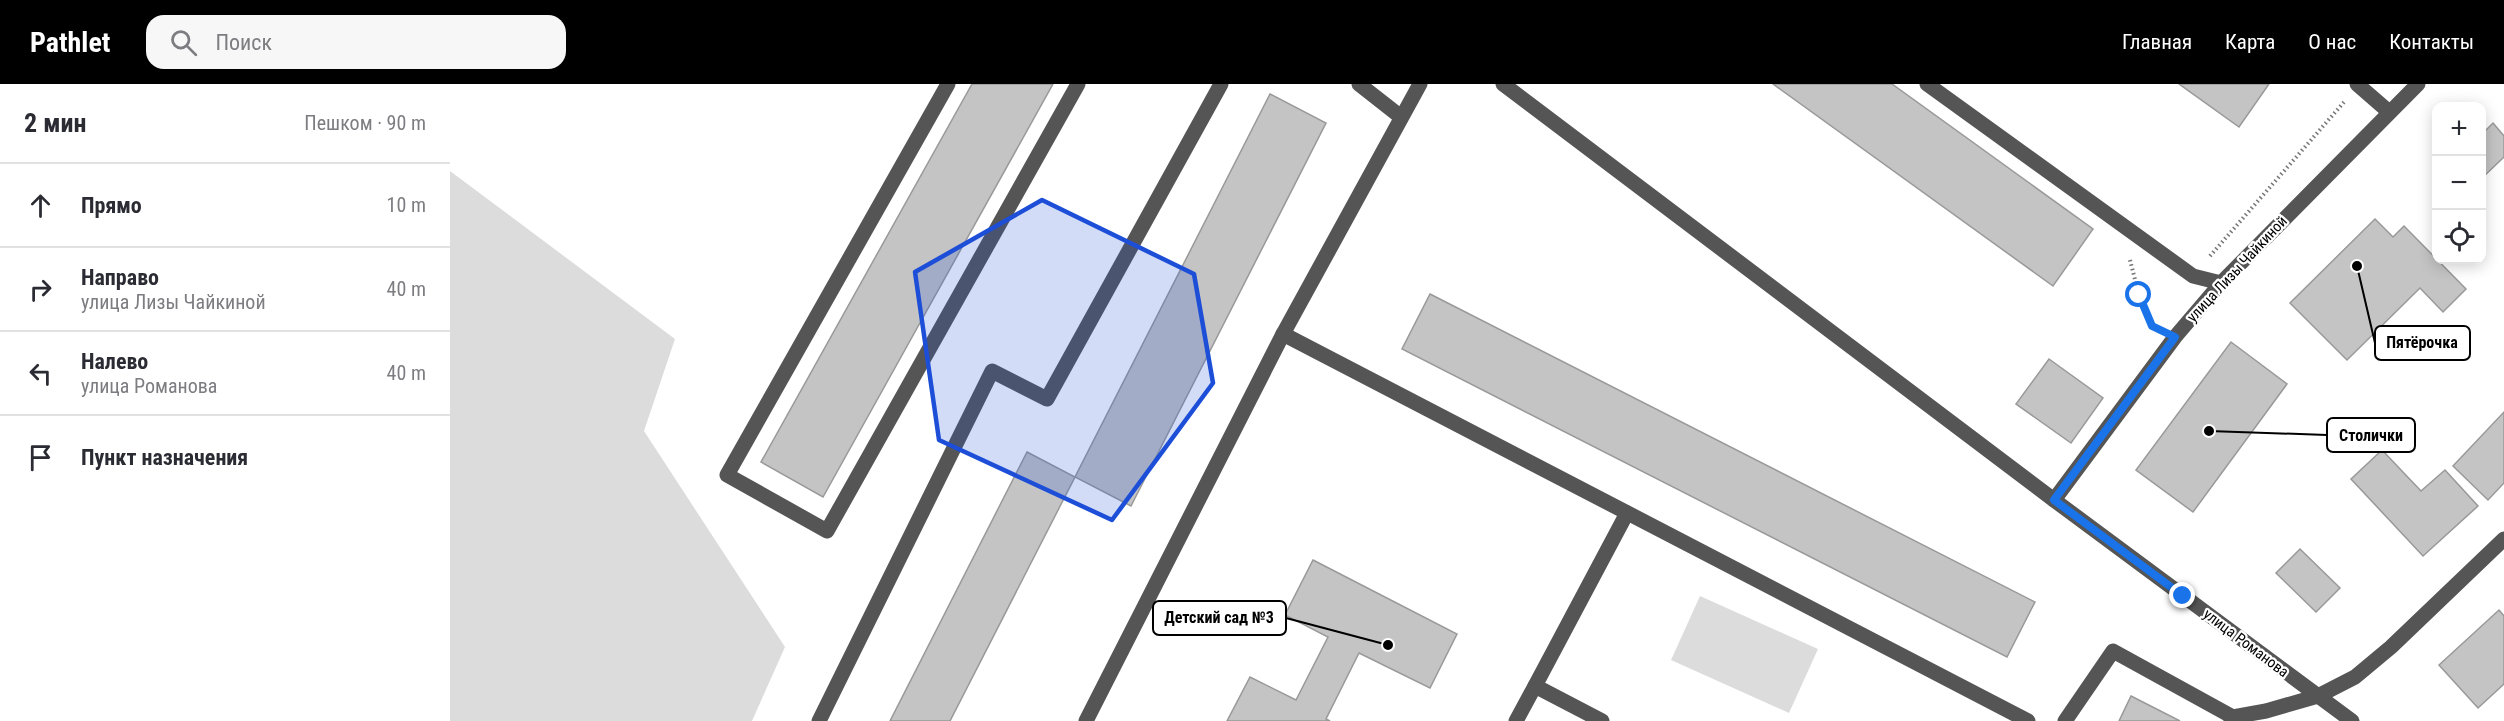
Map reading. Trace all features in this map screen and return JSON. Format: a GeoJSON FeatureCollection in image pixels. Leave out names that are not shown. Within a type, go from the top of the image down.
{"type":"FeatureCollection","features":[{"type":"Feature","properties":{"kind":"street"},"geometry":{"type":"LineString","coordinates":[[948,84],[726,475],[828,531],[1078,84]]}},
{"type":"Feature","properties":{"kind":"street"},"geometry":{"type":"LineString","coordinates":[[819,721],[992,371],[1047,399],[1221,84]]}},
{"type":"Feature","properties":{"kind":"street"},"geometry":{"type":"LineString","coordinates":[[1359,84],[1401,117]]}},
{"type":"Feature","properties":{"kind":"street"},"geometry":{"type":"LineString","coordinates":[[1086,721],[1283,334],[1420,84]]}},
{"type":"Feature","properties":{"kind":"street","name":"улица Романова"},"geometry":{"type":"LineString","coordinates":[[1503,84],[2054,500],[2352,721]]}},
{"type":"Feature","properties":{"kind":"street"},"geometry":{"type":"LineString","coordinates":[[1927,84],[2193,276],[2222,283]]}},
{"type":"Feature","properties":{"kind":"street"},"geometry":{"type":"LineString","coordinates":[[2358,84],[2388,111]]}},
{"type":"Feature","properties":{"kind":"street","name":"улица Лизы Чайкиной"},"geometry":{"type":"LineString","coordinates":[[2054,500],[2175,337],[2222,283],[2388,111],[2418,84]]}},
{"type":"Feature","properties":{"kind":"street"},"geometry":{"type":"LineString","coordinates":[[1283,334],[2028,721]]}},
{"type":"Feature","properties":{"kind":"street"},"geometry":{"type":"LineString","coordinates":[[1516,721],[1627,513]]}},
{"type":"Feature","properties":{"kind":"street"},"geometry":{"type":"LineString","coordinates":[[2065,721],[2113,651],[2232,719],[2318,696],[2355,676],[2391,646],[2504,539]]}},
{"type":"Feature","properties":{"kind":"street"},"geometry":{"type":"LineString","coordinates":[[1535,686],[1602,721]]}},
{"type":"Feature","properties":{"kind":"path"},"geometry":{"type":"LineString","coordinates":[[2193,276],[2358,84]]}},
{"type":"Feature","properties":{"kind":"path"},"geometry":{"type":"LineString","coordinates":[[2122,225],[2139,295],[2152,326],[2175,337]]}},
{"type":"Feature","properties":{"kind":"path"},"geometry":{"type":"LineString","coordinates":[[2152,326],[2159,318]]}},
{"type":"Feature","properties":{"kind":"highlighted area"},"geometry":{"type":"Polygon","coordinates":[[[1042,200],[1194,274],[1213,383],[1112,520],[939,440],[915,272],[1042,200]]]}},
{"type":"Feature","properties":{"kind":"shaded area"},"geometry":{"type":"Polygon","coordinates":[[[450,171],[675,339],[644,431],[785,647],[752,721],[450,721],[450,171]]]}},
{"type":"Feature","properties":{"kind":"shaded area"},"geometry":{"type":"Polygon","coordinates":[[[1700,596],[1818,649],[1789,713],[1671,660],[1700,596]]]}},
{"type":"Feature","properties":{"kind":"building"},"geometry":{"type":"Polygon","coordinates":[[[972,84],[1053,84],[823,497],[761,462],[972,84]]]}},
{"type":"Feature","properties":{"kind":"building"},"geometry":{"type":"Polygon","coordinates":[[[1773,84],[1892,84],[2093,229],[2053,286],[1773,84]]]}},
{"type":"Feature","properties":{"kind":"building"},"geometry":{"type":"Polygon","coordinates":[[[2179,84],[2269,84],[2239,127],[2179,84]]]}},
{"type":"Feature","properties":{"kind":"building"},"geometry":{"type":"Polygon","coordinates":[[[1270,94],[1326,123],[1131,506],[1075,477],[1270,94]]]}},
{"type":"Feature","properties":{"kind":"building"},"geometry":{"type":"Polygon","coordinates":[[[2493,123],[2504,136],[2504,157],[2486,174],[2486,156],[2486,130],[2493,123]]]}},
{"type":"Feature","properties":{"kind":"building"},"geometry":{"type":"Polygon","coordinates":[[[2375,219],[2393,237],[2404,226],[2432,254],[2432,264],[2441,264],[2466,289],[2443,312],[2420,288],[2347,360],[2290,303],[2375,219]]]}},
{"type":"Feature","properties":{"kind":"building"},"geometry":{"type":"Polygon","coordinates":[[[1430,294],[2035,602],[2007,657],[1402,349],[1430,294]]]}},
{"type":"Feature","properties":{"kind":"building"},"geometry":{"type":"Polygon","coordinates":[[[2231,342],[2287,384],[2193,512],[2136,470],[2231,342]]]}},
{"type":"Feature","properties":{"kind":"building"},"geometry":{"type":"Polygon","coordinates":[[[2049,359],[2103,398],[2071,443],[2016,404],[2049,359]]]}},
{"type":"Feature","properties":{"kind":"building"},"geometry":{"type":"Polygon","coordinates":[[[2504,412],[2504,483],[2488,500],[2453,466],[2504,412]]]}},
{"type":"Feature","properties":{"kind":"building"},"geometry":{"type":"Polygon","coordinates":[[[2382,450],[2421,491],[2445,470],[2478,506],[2423,556],[2351,479],[2382,450]]]}},
{"type":"Feature","properties":{"kind":"building"},"geometry":{"type":"Polygon","coordinates":[[[1027,452],[1075,477],[950,721],[890,721],[1027,452]]]}},
{"type":"Feature","properties":{"kind":"building"},"geometry":{"type":"Polygon","coordinates":[[[2300,549],[2340,588],[2316,612],[2276,573],[2300,549]]]}},
{"type":"Feature","properties":{"kind":"building"},"geometry":{"type":"Polygon","coordinates":[[[1313,560],[1457,634],[1430,688],[1359,653],[1326,719],[1330,721],[1227,721],[1250,677],[1296,700],[1328,637],[1285,615],[1313,560]]]}},
{"type":"Feature","properties":{"kind":"building"},"geometry":{"type":"Polygon","coordinates":[[[2499,610],[2504,616],[2504,684],[2478,708],[2439,665],[2499,610]]]}},
{"type":"Feature","properties":{"kind":"building"},"geometry":{"type":"Polygon","coordinates":[[[2131,696],[2180,721],[2119,721],[2131,696]]]}},
{"type":"Feature","properties":{"kind":"place","name":"Пятёрочка"},"geometry":{"type":"Point","coordinates":[2357,266]}},
{"type":"Feature","properties":{"kind":"place","name":"Столички"},"geometry":{"type":"Point","coordinates":[2209,431]}},
{"type":"Feature","properties":{"kind":"place","name":"Детский сад №3"},"geometry":{"type":"Point","coordinates":[1388,645]}},
{"type":"Feature","properties":{"kind":"route"},"geometry":{"type":"LineString","coordinates":[[2139,295],[2152,326],[2175,337],[2054,500],[2183,596]]}}]}
